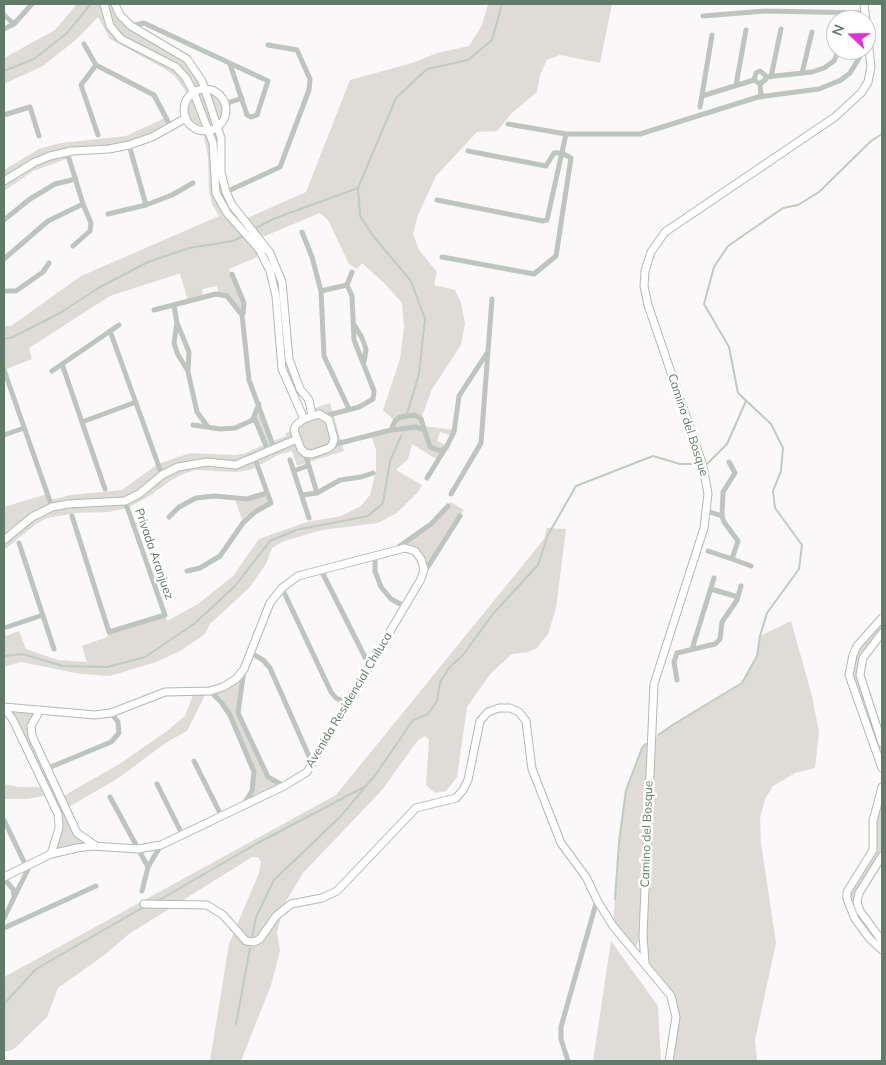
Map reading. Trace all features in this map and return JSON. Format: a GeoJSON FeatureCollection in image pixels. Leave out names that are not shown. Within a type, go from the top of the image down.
{"type":"FeatureCollection","features":[{"type":"Feature","properties":{"kind":"street"},"geometry":{"type":"LineString","coordinates":[[4,29],[14,24],[32,4]]}},
{"type":"Feature","properties":{"kind":"street"},"geometry":{"type":"LineString","coordinates":[[104,4],[110,26],[121,39],[176,67],[186,78],[194,93],[213,142],[216,193],[222,207],[259,249],[270,271],[276,296],[280,358],[303,417]]}},
{"type":"Feature","properties":{"kind":"street"},"geometry":{"type":"LineString","coordinates":[[115,4],[120,15],[130,26],[187,59],[199,75],[218,127],[222,153],[221,173],[226,192],[231,202],[260,238],[277,268],[285,297],[289,359],[300,389],[309,400],[311,413]]}},
{"type":"Feature","properties":{"kind":"street"},"geometry":{"type":"LineString","coordinates":[[703,16],[765,10],[826,11]]}},
{"type":"Feature","properties":{"kind":"street"},"geometry":{"type":"LineString","coordinates":[[4,17],[14,24]]}},
{"type":"Feature","properties":{"kind":"street"},"geometry":{"type":"LineString","coordinates":[[130,26],[144,23],[268,81],[256,114],[251,118],[247,115],[230,64]]}},
{"type":"Feature","properties":{"kind":"street"},"geometry":{"type":"LineString","coordinates":[[760,84],[764,83],[768,77],[780,29]]}},
{"type":"Feature","properties":{"kind":"street"},"geometry":{"type":"LineString","coordinates":[[736,85],[746,30]]}},
{"type":"Feature","properties":{"kind":"street"},"geometry":{"type":"LineString","coordinates":[[802,73],[812,32]]}},
{"type":"Feature","properties":{"kind":"street"},"geometry":{"type":"LineString","coordinates":[[700,107],[712,35]]}},
{"type":"Feature","properties":{"kind":"street"},"geometry":{"type":"LineString","coordinates":[[84,44],[96,65],[154,95],[171,127]]}},
{"type":"Feature","properties":{"kind":"street"},"geometry":{"type":"LineString","coordinates":[[226,192],[280,167],[309,90],[310,79],[297,50],[268,45]]}},
{"type":"Feature","properties":{"kind":"street"},"geometry":{"type":"LineString","coordinates":[[754,80],[756,73],[760,72],[768,77],[802,73],[824,68],[834,60]]}},
{"type":"Feature","properties":{"kind":"street"},"geometry":{"type":"LineString","coordinates":[[508,124],[566,134],[640,134],[761,97],[819,89],[841,80],[850,73],[858,60]]}},
{"type":"Feature","properties":{"kind":"street","name":"Camino del Bosque"},"geometry":{"type":"LineString","coordinates":[[645,964],[643,935],[654,684],[707,512],[705,474],[648,305],[644,286],[647,261],[657,241],[678,222],[849,106],[868,82],[871,67],[870,60]]}},
{"type":"Feature","properties":{"kind":"street"},"geometry":{"type":"LineString","coordinates":[[96,65],[81,85],[98,135]]}},
{"type":"Feature","properties":{"kind":"street"},"geometry":{"type":"LineString","coordinates":[[702,96],[754,80],[760,84]]}},
{"type":"Feature","properties":{"kind":"street"},"geometry":{"type":"LineString","coordinates":[[760,84],[761,97]]}},
{"type":"Feature","properties":{"kind":"street"},"geometry":{"type":"LineString","coordinates":[[205,89],[216,92],[226,104],[224,119],[218,127],[210,131],[200,131],[191,126],[186,118],[184,108],[187,99],[194,93],[205,89]]}},
{"type":"Feature","properties":{"kind":"street"},"geometry":{"type":"LineString","coordinates":[[226,104],[242,98]]}},
{"type":"Feature","properties":{"kind":"street"},"geometry":{"type":"LineString","coordinates":[[4,115],[30,107],[39,136]]}},
{"type":"Feature","properties":{"kind":"street"},"geometry":{"type":"LineString","coordinates":[[4,181],[35,162],[67,152],[109,149],[129,145],[171,127],[186,118]]}},
{"type":"Feature","properties":{"kind":"street"},"geometry":{"type":"LineString","coordinates":[[437,200],[543,221],[547,220],[566,134]]}},
{"type":"Feature","properties":{"kind":"street"},"geometry":{"type":"LineString","coordinates":[[129,145],[146,205]]}},
{"type":"Feature","properties":{"kind":"street"},"geometry":{"type":"LineString","coordinates":[[442,257],[534,274],[556,256],[571,162],[569,155],[562,153],[552,154],[546,166],[468,151]]}},
{"type":"Feature","properties":{"kind":"street"},"geometry":{"type":"LineString","coordinates":[[67,152],[91,223],[90,231],[73,246]]}},
{"type":"Feature","properties":{"kind":"street"},"geometry":{"type":"LineString","coordinates":[[4,220],[30,199],[55,184],[76,179]]}},
{"type":"Feature","properties":{"kind":"street"},"geometry":{"type":"LineString","coordinates":[[108,214],[146,205],[172,195],[193,183]]}},
{"type":"Feature","properties":{"kind":"street"},"geometry":{"type":"LineString","coordinates":[[222,207],[231,202]]}},
{"type":"Feature","properties":{"kind":"street"},"geometry":{"type":"LineString","coordinates":[[4,259],[48,221],[83,204]]}},
{"type":"Feature","properties":{"kind":"street"},"geometry":{"type":"LineString","coordinates":[[302,232],[312,257],[321,291],[324,356],[349,409]]}},
{"type":"Feature","properties":{"kind":"street"},"geometry":{"type":"LineString","coordinates":[[4,291],[16,291],[43,272],[50,263]]}},
{"type":"Feature","properties":{"kind":"street"},"geometry":{"type":"LineString","coordinates":[[317,493],[307,466],[305,453],[301,449],[294,430],[296,425],[303,417],[311,413],[325,416],[369,403],[373,398],[374,391],[354,340],[355,326],[352,296],[347,285],[352,272]]}},
{"type":"Feature","properties":{"kind":"street"},"geometry":{"type":"LineString","coordinates":[[232,274],[244,303],[242,315],[246,369],[259,403],[271,450]]}},
{"type":"Feature","properties":{"kind":"street"},"geometry":{"type":"LineString","coordinates":[[321,291],[347,285]]}},
{"type":"Feature","properties":{"kind":"street"},"geometry":{"type":"LineString","coordinates":[[154,310],[219,294],[227,296],[242,315]]}},
{"type":"Feature","properties":{"kind":"street"},"geometry":{"type":"LineString","coordinates":[[450,494],[481,443],[492,299]]}},
{"type":"Feature","properties":{"kind":"street"},"geometry":{"type":"LineString","coordinates":[[174,306],[177,323],[189,352],[188,372],[197,412],[208,426]]}},
{"type":"Feature","properties":{"kind":"street"},"geometry":{"type":"LineString","coordinates":[[177,323],[174,343],[178,355],[188,372]]}},
{"type":"Feature","properties":{"kind":"street"},"geometry":{"type":"LineString","coordinates":[[52,371],[119,325]]}},
{"type":"Feature","properties":{"kind":"street"},"geometry":{"type":"LineString","coordinates":[[355,326],[366,349],[364,362]]}},
{"type":"Feature","properties":{"kind":"street"},"geometry":{"type":"LineString","coordinates":[[110,331],[162,475]]}},
{"type":"Feature","properties":{"kind":"street"},"geometry":{"type":"LineString","coordinates":[[427,478],[454,432],[459,396],[487,352]]}},
{"type":"Feature","properties":{"kind":"street"},"geometry":{"type":"LineString","coordinates":[[62,364],[105,489]]}},
{"type":"Feature","properties":{"kind":"street"},"geometry":{"type":"LineString","coordinates":[[4,370],[52,507]]}},
{"type":"Feature","properties":{"kind":"street"},"geometry":{"type":"LineString","coordinates":[[293,393],[300,389]]}},
{"type":"Feature","properties":{"kind":"street"},"geometry":{"type":"LineString","coordinates":[[82,422],[136,402]]}},
{"type":"Feature","properties":{"kind":"street"},"geometry":{"type":"LineString","coordinates":[[193,425],[235,428],[253,419],[259,403]]}},
{"type":"Feature","properties":{"kind":"street"},"geometry":{"type":"LineString","coordinates":[[391,430],[395,421],[400,417],[411,415],[421,419],[430,447],[440,451],[446,448]]}},
{"type":"Feature","properties":{"kind":"street"},"geometry":{"type":"LineString","coordinates":[[325,416],[329,420],[334,439],[332,445]]}},
{"type":"Feature","properties":{"kind":"street"},"geometry":{"type":"LineString","coordinates":[[253,419],[256,421],[271,450]]}},
{"type":"Feature","properties":{"kind":"street"},"geometry":{"type":"LineString","coordinates":[[305,453],[312,454],[329,448],[332,445],[391,430],[412,427],[425,430]]}},
{"type":"Feature","properties":{"kind":"street"},"geometry":{"type":"LineString","coordinates":[[4,435],[24,428]]}},
{"type":"Feature","properties":{"kind":"street"},"geometry":{"type":"LineString","coordinates":[[4,540],[32,517],[52,507],[68,504],[125,501],[139,494],[162,475],[178,467],[194,462],[236,465],[297,439]]}},
{"type":"Feature","properties":{"kind":"street"},"geometry":{"type":"LineString","coordinates":[[186,571],[200,568],[220,556],[240,527],[261,507],[272,503],[255,458]]}},
{"type":"Feature","properties":{"kind":"street"},"geometry":{"type":"LineString","coordinates":[[290,460],[309,518]]}},
{"type":"Feature","properties":{"kind":"street"},"geometry":{"type":"LineString","coordinates":[[729,462],[735,473],[723,492],[722,516],[724,522],[738,541],[732,559]]}},
{"type":"Feature","properties":{"kind":"street"},"geometry":{"type":"LineString","coordinates":[[294,471],[307,466]]}},
{"type":"Feature","properties":{"kind":"street"},"geometry":{"type":"LineString","coordinates":[[302,495],[317,493],[340,480],[362,477],[373,473]]}},
{"type":"Feature","properties":{"kind":"street"},"geometry":{"type":"LineString","coordinates":[[169,517],[179,507],[196,498],[214,496],[238,499],[257,497],[267,493]]}},
{"type":"Feature","properties":{"kind":"street"},"geometry":{"type":"LineString","coordinates":[[257,497],[261,507]]}},
{"type":"Feature","properties":{"kind":"street","name":"Privada Aranjuez"},"geometry":{"type":"LineString","coordinates":[[72,516],[109,632],[164,615],[125,501]]}},
{"type":"Feature","properties":{"kind":"street"},"geometry":{"type":"LineString","coordinates":[[394,550],[426,529],[448,506]]}},
{"type":"Feature","properties":{"kind":"street"},"geometry":{"type":"LineString","coordinates":[[707,512],[722,516]]}},
{"type":"Feature","properties":{"kind":"street","name":"Avenida Residencial Chiluca"},"geometry":{"type":"LineString","coordinates":[[4,878],[52,854],[76,848],[96,846],[138,849],[161,846],[284,786],[306,772],[404,606],[460,516]]}},
{"type":"Feature","properties":{"kind":"street"},"geometry":{"type":"LineString","coordinates":[[19,543],[54,649]]}},
{"type":"Feature","properties":{"kind":"street"},"geometry":{"type":"LineString","coordinates":[[4,707],[95,715],[111,713],[165,692],[210,691],[223,687],[236,679],[244,669],[270,603],[282,588],[298,576],[405,548],[414,551],[422,559],[424,569],[421,579]]}},
{"type":"Feature","properties":{"kind":"street"},"geometry":{"type":"LineString","coordinates":[[708,551],[751,566]]}},
{"type":"Feature","properties":{"kind":"street"},"geometry":{"type":"LineString","coordinates":[[374,555],[375,571],[381,587],[392,599],[404,606]]}},
{"type":"Feature","properties":{"kind":"street"},"geometry":{"type":"LineString","coordinates":[[321,570],[370,666]]}},
{"type":"Feature","properties":{"kind":"street"},"geometry":{"type":"LineString","coordinates":[[692,649],[714,578]]}},
{"type":"Feature","properties":{"kind":"street"},"geometry":{"type":"LineString","coordinates":[[664,649],[677,653],[715,644],[720,639],[722,622],[738,597],[741,586]]}},
{"type":"Feature","properties":{"kind":"street"},"geometry":{"type":"LineString","coordinates":[[282,588],[331,692],[336,698],[348,703]]}},
{"type":"Feature","properties":{"kind":"street"},"geometry":{"type":"LineString","coordinates":[[711,589],[738,597]]}},
{"type":"Feature","properties":{"kind":"street"},"geometry":{"type":"LineString","coordinates":[[4,628],[43,615]]}},
{"type":"Feature","properties":{"kind":"street"},"geometry":{"type":"LineString","coordinates":[[882,618],[857,646],[851,660],[849,675],[882,768]]}},
{"type":"Feature","properties":{"kind":"street"},"geometry":{"type":"LineString","coordinates":[[882,634],[863,658],[860,675],[882,742]]}},
{"type":"Feature","properties":{"kind":"street"},"geometry":{"type":"LineString","coordinates":[[251,653],[263,660],[270,668],[312,763]]}},
{"type":"Feature","properties":{"kind":"street"},"geometry":{"type":"LineString","coordinates":[[677,653],[674,662],[677,680]]}},
{"type":"Feature","properties":{"kind":"street"},"geometry":{"type":"LineString","coordinates":[[661,658],[674,662]]}},
{"type":"Feature","properties":{"kind":"street"},"geometry":{"type":"LineString","coordinates":[[244,669],[238,713],[268,777],[284,786]]}},
{"type":"Feature","properties":{"kind":"street"},"geometry":{"type":"LineString","coordinates":[[210,691],[230,715],[254,772],[252,791],[244,804]]}},
{"type":"Feature","properties":{"kind":"street"},"geometry":{"type":"LineString","coordinates":[[4,707],[13,720],[58,814],[59,828],[52,854]]}},
{"type":"Feature","properties":{"kind":"street"},"geometry":{"type":"LineString","coordinates":[[144,904],[208,905],[223,915],[246,940],[254,942],[260,939],[276,916],[291,904],[322,898],[337,891],[416,808],[456,798],[464,790],[468,780],[480,721],[488,712],[499,708],[510,708],[519,712],[526,721],[532,769],[555,833],[586,877],[597,900],[633,950],[671,996],[675,1008],[675,1031],[669,1061]]}},
{"type":"Feature","properties":{"kind":"street"},"geometry":{"type":"LineString","coordinates":[[40,710],[31,726],[32,736],[77,833],[96,846]]}},
{"type":"Feature","properties":{"kind":"street"},"geometry":{"type":"LineString","coordinates":[[46,769],[111,742],[119,733],[118,722],[111,713]]}},
{"type":"Feature","properties":{"kind":"street"},"geometry":{"type":"LineString","coordinates":[[194,761],[222,817]]}},
{"type":"Feature","properties":{"kind":"street"},"geometry":{"type":"LineString","coordinates":[[158,784],[182,836]]}},
{"type":"Feature","properties":{"kind":"street"},"geometry":{"type":"LineString","coordinates":[[882,787],[873,821],[873,850],[847,892],[847,899],[855,919],[870,939],[882,950]]}},
{"type":"Feature","properties":{"kind":"street"},"geometry":{"type":"LineString","coordinates":[[110,797],[148,867]]}},
{"type":"Feature","properties":{"kind":"street"},"geometry":{"type":"LineString","coordinates":[[4,820],[28,865],[4,918]]}},
{"type":"Feature","properties":{"kind":"street"},"geometry":{"type":"LineString","coordinates":[[142,891],[148,867],[161,846]]}},
{"type":"Feature","properties":{"kind":"street"},"geometry":{"type":"LineString","coordinates":[[882,856],[859,893],[857,902],[860,911],[882,941]]}},
{"type":"Feature","properties":{"kind":"street"},"geometry":{"type":"LineString","coordinates":[[4,878],[13,888],[14,896]]}},
{"type":"Feature","properties":{"kind":"street"},"geometry":{"type":"LineString","coordinates":[[4,928],[96,886]]}},
{"type":"Feature","properties":{"kind":"street"},"geometry":{"type":"LineString","coordinates":[[568,1061],[561,1039],[561,1027],[597,900]]}},
{"type":"Feature","properties":{"kind":"street"},"geometry":{"type":"LineString","coordinates":[[633,950],[643,935]]}},
{"type":"Feature","properties":{"kind":"shaded area"},"geometry":{"type":"Polygon","coordinates":[[[77,4],[115,4],[120,15],[187,59],[205,89],[215,92],[223,99],[226,109],[224,119],[218,128],[223,183],[245,219],[306,192],[350,80],[412,63],[437,53],[469,46],[482,25],[488,4],[612,4],[600,63],[560,55],[547,60],[540,75],[537,92],[512,113],[497,131],[477,132],[436,176],[418,215],[413,234],[419,250],[437,272],[434,285],[455,290],[461,303],[465,323],[461,345],[432,389],[421,419],[424,426],[454,430],[452,436],[440,432],[437,441],[448,446],[438,460],[412,444],[408,459],[396,470],[422,485],[418,492],[397,513],[378,523],[322,530],[284,541],[272,548],[266,564],[249,588],[210,624],[205,634],[180,651],[156,662],[110,676],[81,674],[21,662],[4,667],[4,629],[6,636],[19,631],[26,649],[58,660],[87,662],[82,646],[107,637],[109,632],[165,615],[167,621],[198,604],[233,576],[259,539],[307,522],[341,516],[361,506],[370,495],[376,471],[376,450],[371,435],[391,430],[395,421],[383,410],[400,359],[404,327],[402,303],[362,263],[357,269],[349,264],[328,220],[320,213],[260,238],[277,268],[288,349],[303,395],[296,398],[286,379],[276,296],[262,255],[229,269],[243,304],[242,313],[227,295],[219,294],[217,286],[202,289],[203,297],[188,301],[180,274],[178,274],[110,296],[29,348],[32,359],[4,370],[4,326],[11,326],[81,276],[219,216],[212,204],[209,191],[208,157],[203,131],[191,126],[186,118],[184,109],[189,96],[175,76],[110,39],[98,17],[78,38],[43,66],[4,84],[4,58],[55,30],[77,4]]]}},
{"type":"Feature","properties":{"kind":"shaded area"},"geometry":{"type":"Polygon","coordinates":[[[167,117],[171,127],[129,145],[68,152],[69,158],[33,171],[4,191],[4,170],[39,149],[61,143],[126,136],[167,117]]]}},
{"type":"Feature","properties":{"kind":"shaded area"},"geometry":{"type":"Polygon","coordinates":[[[330,403],[344,451],[297,466],[292,451],[280,454],[250,470],[236,472],[195,470],[170,481],[151,495],[128,508],[109,512],[76,513],[47,518],[36,524],[4,550],[4,507],[47,494],[50,500],[71,495],[122,490],[158,464],[190,453],[236,455],[246,453],[265,444],[256,417],[259,412],[273,441],[286,436],[286,433],[294,430],[312,416],[309,410],[330,403]]]}},
{"type":"Feature","properties":{"kind":"shaded area"},"geometry":{"type":"Polygon","coordinates":[[[267,493],[271,503],[243,523],[235,499],[267,493]]]}},
{"type":"Feature","properties":{"kind":"shaded area"},"geometry":{"type":"Polygon","coordinates":[[[451,502],[464,510],[424,569],[415,551],[394,550],[431,524],[451,502]]]}},
{"type":"Feature","properties":{"kind":"shaded area"},"geometry":{"type":"Polygon","coordinates":[[[547,528],[566,529],[556,608],[548,634],[537,648],[528,652],[512,654],[491,673],[467,707],[457,777],[446,791],[435,793],[426,785],[429,740],[425,736],[418,740],[382,790],[303,873],[285,903],[277,932],[280,951],[271,985],[241,1061],[210,1061],[229,944],[259,873],[261,862],[258,857],[252,857],[129,934],[103,956],[58,988],[47,1017],[14,1049],[4,1052],[4,977],[336,795],[544,539],[547,528]]]}},
{"type":"Feature","properties":{"kind":"shaded area"},"geometry":{"type":"Polygon","coordinates":[[[882,618],[882,633],[861,666],[882,743],[882,768],[849,675],[863,639],[882,618]]]}},
{"type":"Feature","properties":{"kind":"shaded area"},"geometry":{"type":"Polygon","coordinates":[[[791,621],[812,696],[819,732],[815,768],[795,773],[773,786],[765,799],[760,818],[761,843],[776,943],[755,1040],[757,1061],[669,1061],[675,1008],[645,964],[642,936],[633,950],[613,926],[619,842],[626,790],[642,748],[674,724],[742,684],[757,656],[760,636],[791,621]]]}},
{"type":"Feature","properties":{"kind":"shaded area"},"geometry":{"type":"Polygon","coordinates":[[[244,669],[238,713],[268,777],[284,786],[244,804],[252,791],[254,772],[230,715],[210,691],[223,687],[244,669]]]}},
{"type":"Feature","properties":{"kind":"shaded area"},"geometry":{"type":"Polygon","coordinates":[[[195,690],[207,691],[187,731],[167,742],[117,779],[65,809],[77,833],[96,846],[51,854],[59,828],[49,795],[27,799],[4,799],[4,784],[19,787],[45,787],[4,707],[40,710],[31,726],[60,798],[121,763],[167,731],[185,716],[195,690]]]}},
{"type":"Feature","properties":{"kind":"shaded area"},"geometry":{"type":"Polygon","coordinates":[[[882,787],[882,856],[857,902],[882,941],[882,950],[870,939],[847,899],[869,859],[873,821],[882,787]]]}},
{"type":"Feature","properties":{"kind":"shaded area"},"geometry":{"type":"Polygon","coordinates":[[[611,941],[658,1006],[661,1061],[593,1061],[611,941]]]}},
{"type":"Feature","properties":{"kind":"waterway"},"geometry":{"type":"LineString","coordinates":[[407,414],[419,374],[425,319],[411,281],[374,237],[360,216],[358,188],[396,98],[427,69],[468,60],[492,40],[502,4]]}},
{"type":"Feature","properties":{"kind":"waterway"},"geometry":{"type":"LineString","coordinates":[[4,71],[34,59],[67,33],[90,5]]}},
{"type":"Feature","properties":{"kind":"waterway"},"geometry":{"type":"LineString","coordinates":[[658,735],[742,683],[757,656],[760,636],[767,613],[799,569],[802,545],[775,508],[773,491],[781,471],[783,448],[771,424],[738,393],[729,347],[704,304],[714,267],[728,246],[783,208],[798,205],[819,192],[871,141],[882,134]]}},
{"type":"Feature","properties":{"kind":"waterway"},"geometry":{"type":"LineString","coordinates":[[256,228],[273,219],[358,188]]}},
{"type":"Feature","properties":{"kind":"waterway"},"geometry":{"type":"LineString","coordinates":[[4,339],[13,337],[60,313],[100,287],[148,262],[189,248],[233,241],[243,236]]}},
{"type":"Feature","properties":{"kind":"waterway"},"geometry":{"type":"LineString","coordinates":[[708,463],[727,444],[746,401]]}},
{"type":"Feature","properties":{"kind":"waterway"},"geometry":{"type":"LineString","coordinates":[[4,656],[22,654],[63,666],[108,667],[145,657],[194,624],[235,586],[270,541],[296,530],[368,516],[383,503],[390,461],[401,436]]}},
{"type":"Feature","properties":{"kind":"waterway"},"geometry":{"type":"LineString","coordinates":[[252,938],[256,917],[274,880],[341,816],[376,774],[413,720],[428,714],[437,701],[440,682],[449,668],[463,655],[492,615],[538,565],[548,535],[576,486],[653,456],[680,464],[698,464]]}},
{"type":"Feature","properties":{"kind":"waterway"},"geometry":{"type":"LineString","coordinates":[[615,899],[619,842],[626,790],[642,748],[646,744]]}},
{"type":"Feature","properties":{"kind":"waterway"},"geometry":{"type":"LineString","coordinates":[[156,902],[256,844],[366,786]]}},
{"type":"Feature","properties":{"kind":"waterway"},"geometry":{"type":"LineString","coordinates":[[4,1004],[36,969],[142,908]]}},
{"type":"Feature","properties":{"kind":"waterway"},"geometry":{"type":"LineString","coordinates":[[236,1024],[250,948]]}}]}
